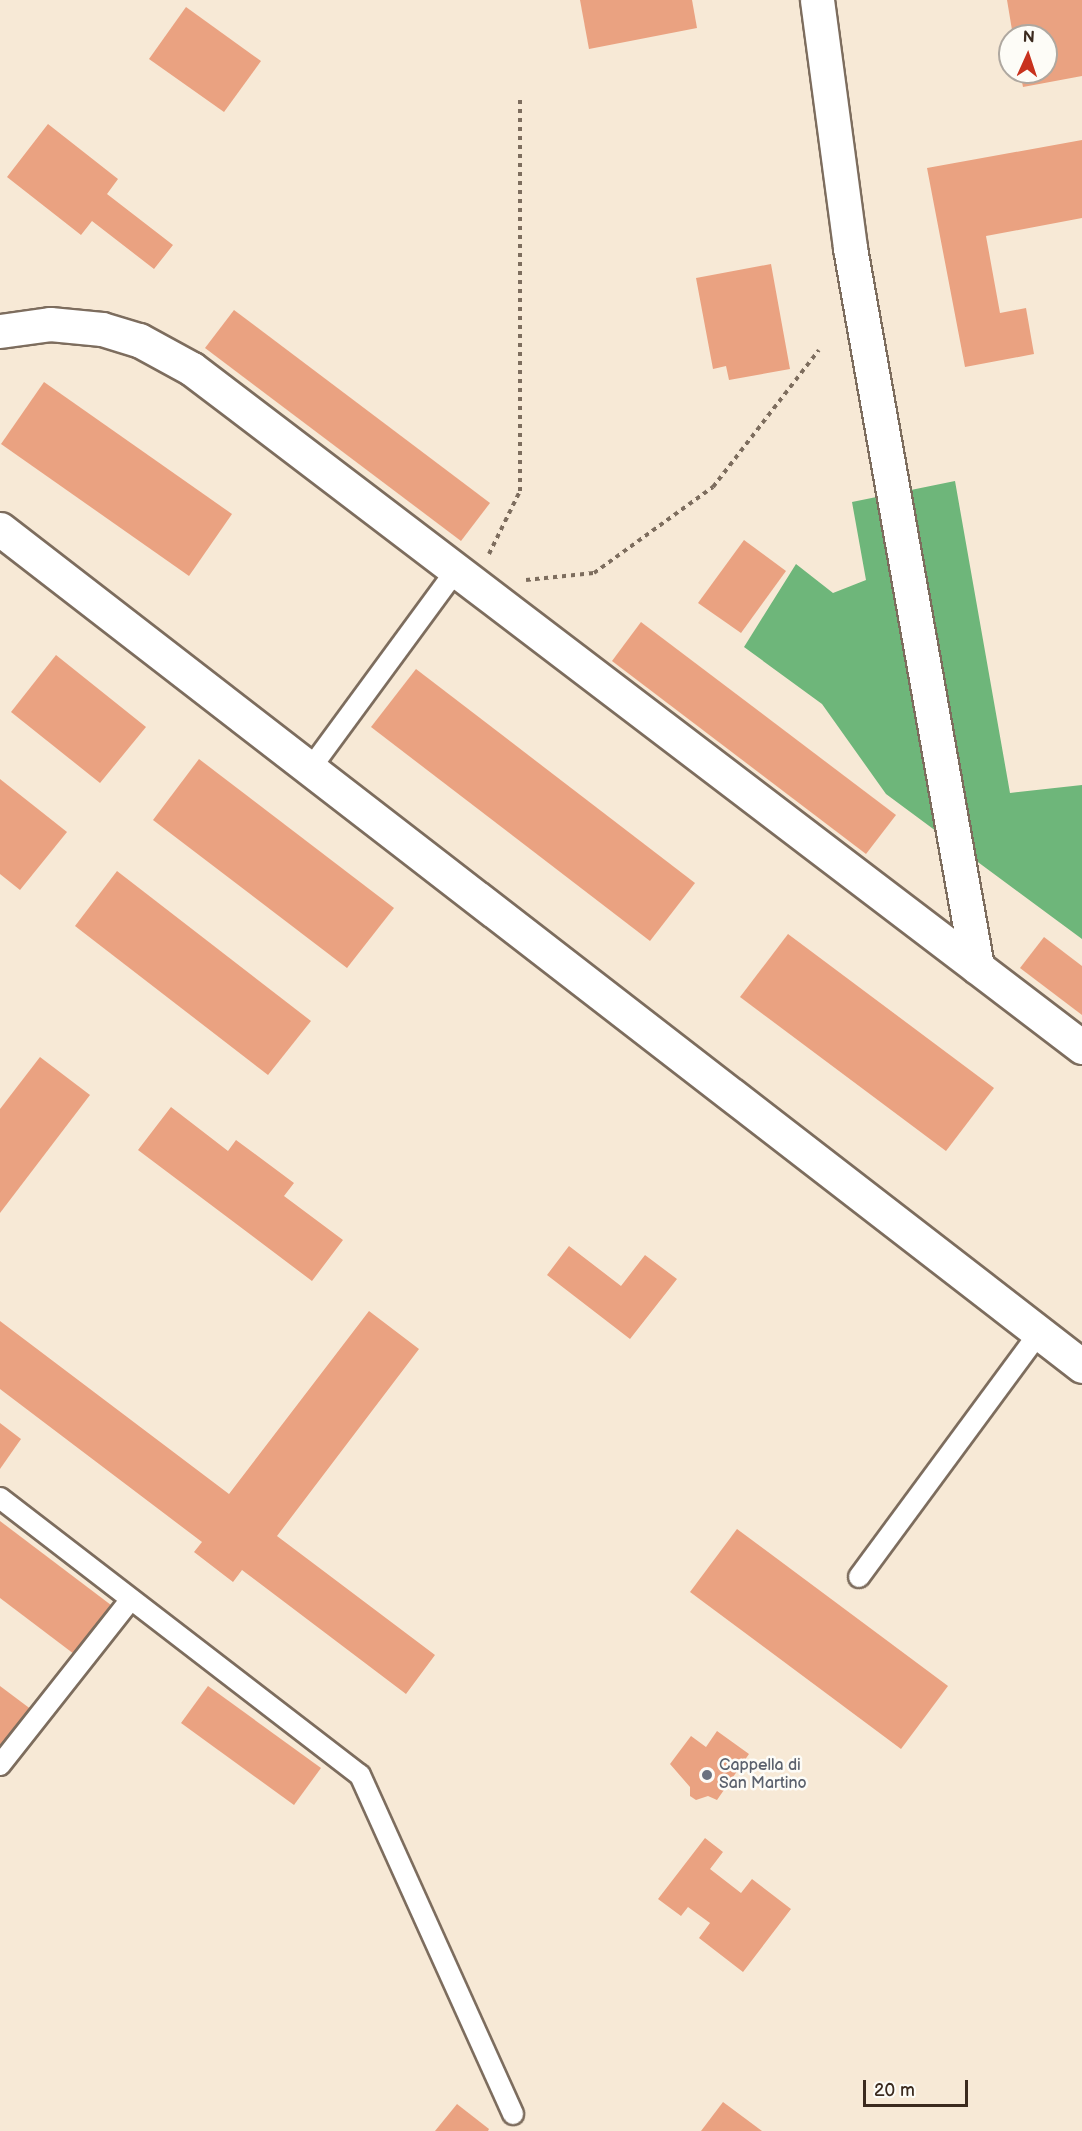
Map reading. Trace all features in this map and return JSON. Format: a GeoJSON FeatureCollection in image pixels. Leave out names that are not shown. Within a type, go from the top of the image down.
{"type":"FeatureCollection","features":[{"type":"Feature","properties":{"kind":"street"},"geometry":{"type":"LineString","coordinates":[[817,0],[850,248],[977,967]]}},
{"type":"Feature","properties":{"kind":"street"},"geometry":{"type":"LineString","coordinates":[[0,331],[27,325],[81,326],[121,334],[161,350],[192,369],[1082,1047]]}},
{"type":"Feature","properties":{"kind":"street"},"geometry":{"type":"LineString","coordinates":[[0,529],[1082,1366]]}},
{"type":"Feature","properties":{"kind":"lane"},"geometry":{"type":"LineString","coordinates":[[310,769],[465,578]]}},
{"type":"Feature","properties":{"kind":"lane"},"geometry":{"type":"LineString","coordinates":[[859,1577],[1039,1333]]}},
{"type":"Feature","properties":{"kind":"lane"},"geometry":{"type":"LineString","coordinates":[[0,1498],[360,1775],[513,2114]]}},
{"type":"Feature","properties":{"kind":"lane"},"geometry":{"type":"LineString","coordinates":[[0,1765],[131,1599]]}},
{"type":"Feature","properties":{"kind":"path"},"geometry":{"type":"LineString","coordinates":[[465,578],[520,491],[520,98]]}},
{"type":"Feature","properties":{"kind":"path"},"geometry":{"type":"LineString","coordinates":[[465,578],[594,573],[713,487],[819,350]]}},
{"type":"Feature","properties":{"kind":"green space"},"geometry":{"type":"Polygon","coordinates":[[[955,481],[1010,793],[1082,785],[1082,939],[886,794],[822,704],[744,647],[796,564],[833,593],[866,580],[852,502],[955,481]]]}},
{"type":"Feature","properties":{"kind":"building"},"geometry":{"type":"Polygon","coordinates":[[[580,0],[692,0],[697,28],[589,49],[580,0]]]}},
{"type":"Feature","properties":{"kind":"building"},"geometry":{"type":"Polygon","coordinates":[[[1007,0],[1082,0],[1082,76],[1058,80],[1058,24],[1011,24],[1007,0]]]}},
{"type":"Feature","properties":{"kind":"building"},"geometry":{"type":"Polygon","coordinates":[[[186,7],[261,61],[224,112],[149,59],[186,7]]]}},
{"type":"Feature","properties":{"kind":"building"},"geometry":{"type":"Polygon","coordinates":[[[1022,84],[1039,84],[1023,87],[1022,84]]]}},
{"type":"Feature","properties":{"kind":"building"},"geometry":{"type":"Polygon","coordinates":[[[48,124],[118,179],[107,194],[173,245],[154,269],[92,221],[81,235],[7,177],[48,124]]]}},
{"type":"Feature","properties":{"kind":"building"},"geometry":{"type":"Polygon","coordinates":[[[1082,140],[1082,218],[986,236],[1000,313],[1026,308],[1034,354],[965,367],[927,168],[1082,140]]]}},
{"type":"Feature","properties":{"kind":"building"},"geometry":{"type":"Polygon","coordinates":[[[771,264],[790,369],[729,380],[726,366],[713,369],[696,278],[771,264]]]}},
{"type":"Feature","properties":{"kind":"building"},"geometry":{"type":"Polygon","coordinates":[[[234,310],[490,503],[461,541],[205,348],[234,310]]]}},
{"type":"Feature","properties":{"kind":"building"},"geometry":{"type":"Polygon","coordinates":[[[44,382],[232,514],[189,576],[1,444],[44,382]]]}},
{"type":"Feature","properties":{"kind":"building"},"geometry":{"type":"Polygon","coordinates":[[[744,540],[786,571],[741,633],[698,603],[744,540]]]}},
{"type":"Feature","properties":{"kind":"building"},"geometry":{"type":"Polygon","coordinates":[[[641,622],[896,815],[866,854],[612,661],[641,622]]]}},
{"type":"Feature","properties":{"kind":"building"},"geometry":{"type":"Polygon","coordinates":[[[56,655],[146,727],[100,783],[11,712],[56,655]]]}},
{"type":"Feature","properties":{"kind":"building"},"geometry":{"type":"Polygon","coordinates":[[[416,669],[695,883],[650,941],[371,727],[416,669]]]}},
{"type":"Feature","properties":{"kind":"building"},"geometry":{"type":"Polygon","coordinates":[[[199,759],[394,908],[347,968],[153,820],[199,759]]]}},
{"type":"Feature","properties":{"kind":"building"},"geometry":{"type":"Polygon","coordinates":[[[0,779],[67,832],[20,890],[0,874],[0,779]]]}},
{"type":"Feature","properties":{"kind":"building"},"geometry":{"type":"Polygon","coordinates":[[[117,871],[311,1021],[268,1075],[75,926],[117,871]]]}},
{"type":"Feature","properties":{"kind":"building"},"geometry":{"type":"Polygon","coordinates":[[[788,934],[994,1088],[946,1151],[740,997],[788,934]]]}},
{"type":"Feature","properties":{"kind":"building"},"geometry":{"type":"Polygon","coordinates":[[[1044,937],[1082,966],[1082,1015],[1020,968],[1044,937]]]}},
{"type":"Feature","properties":{"kind":"building"},"geometry":{"type":"Polygon","coordinates":[[[40,1057],[90,1095],[0,1213],[0,1109],[40,1057]]]}},
{"type":"Feature","properties":{"kind":"building"},"geometry":{"type":"Polygon","coordinates":[[[171,1107],[228,1151],[236,1140],[294,1183],[284,1196],[343,1240],[312,1281],[138,1150],[171,1107]]]}},
{"type":"Feature","properties":{"kind":"building"},"geometry":{"type":"Polygon","coordinates":[[[569,1246],[621,1286],[645,1255],[677,1279],[630,1339],[547,1275],[569,1246]]]}},
{"type":"Feature","properties":{"kind":"building"},"geometry":{"type":"Polygon","coordinates":[[[369,1311],[419,1349],[277,1536],[435,1655],[406,1694],[242,1570],[233,1582],[194,1552],[202,1542],[0,1389],[0,1321],[229,1494],[369,1311]]]}},
{"type":"Feature","properties":{"kind":"building"},"geometry":{"type":"Polygon","coordinates":[[[0,1423],[21,1439],[0,1469],[0,1423]]]}},
{"type":"Feature","properties":{"kind":"building"},"geometry":{"type":"Polygon","coordinates":[[[0,1521],[111,1605],[74,1654],[0,1598],[0,1521]]]}},
{"type":"Feature","properties":{"kind":"building"},"geometry":{"type":"Polygon","coordinates":[[[737,1529],[948,1686],[901,1749],[690,1592],[737,1529]]]}},
{"type":"Feature","properties":{"kind":"building"},"geometry":{"type":"Polygon","coordinates":[[[0,1686],[32,1710],[0,1753],[0,1686]]]}},
{"type":"Feature","properties":{"kind":"building"},"geometry":{"type":"Polygon","coordinates":[[[208,1686],[321,1768],[294,1805],[181,1723],[208,1686]]]}},
{"type":"Feature","properties":{"kind":"building","name":"Cappella di San Martino"},"geometry":{"type":"Polygon","coordinates":[[[717,1731],[749,1754],[717,1800],[708,1796],[696,1800],[690,1796],[690,1787],[670,1764],[691,1736],[706,1747],[717,1731]]]}},
{"type":"Feature","properties":{"kind":"building"},"geometry":{"type":"Polygon","coordinates":[[[705,1838],[723,1852],[710,1869],[741,1893],[752,1879],[791,1909],[743,1972],[699,1938],[710,1923],[688,1907],[681,1916],[658,1899],[705,1838]]]}},
{"type":"Feature","properties":{"kind":"building"},"geometry":{"type":"Polygon","coordinates":[[[723,2102],[762,2131],[701,2131],[723,2102]]]}},
{"type":"Feature","properties":{"kind":"building"},"geometry":{"type":"Polygon","coordinates":[[[457,2104],[489,2129],[488,2131],[435,2131],[457,2104]]]}},
{"type":"Feature","properties":{"kind":"place","name":"Cappella di San Martino"},"geometry":{"type":"Point","coordinates":[707,1775]}}]}
